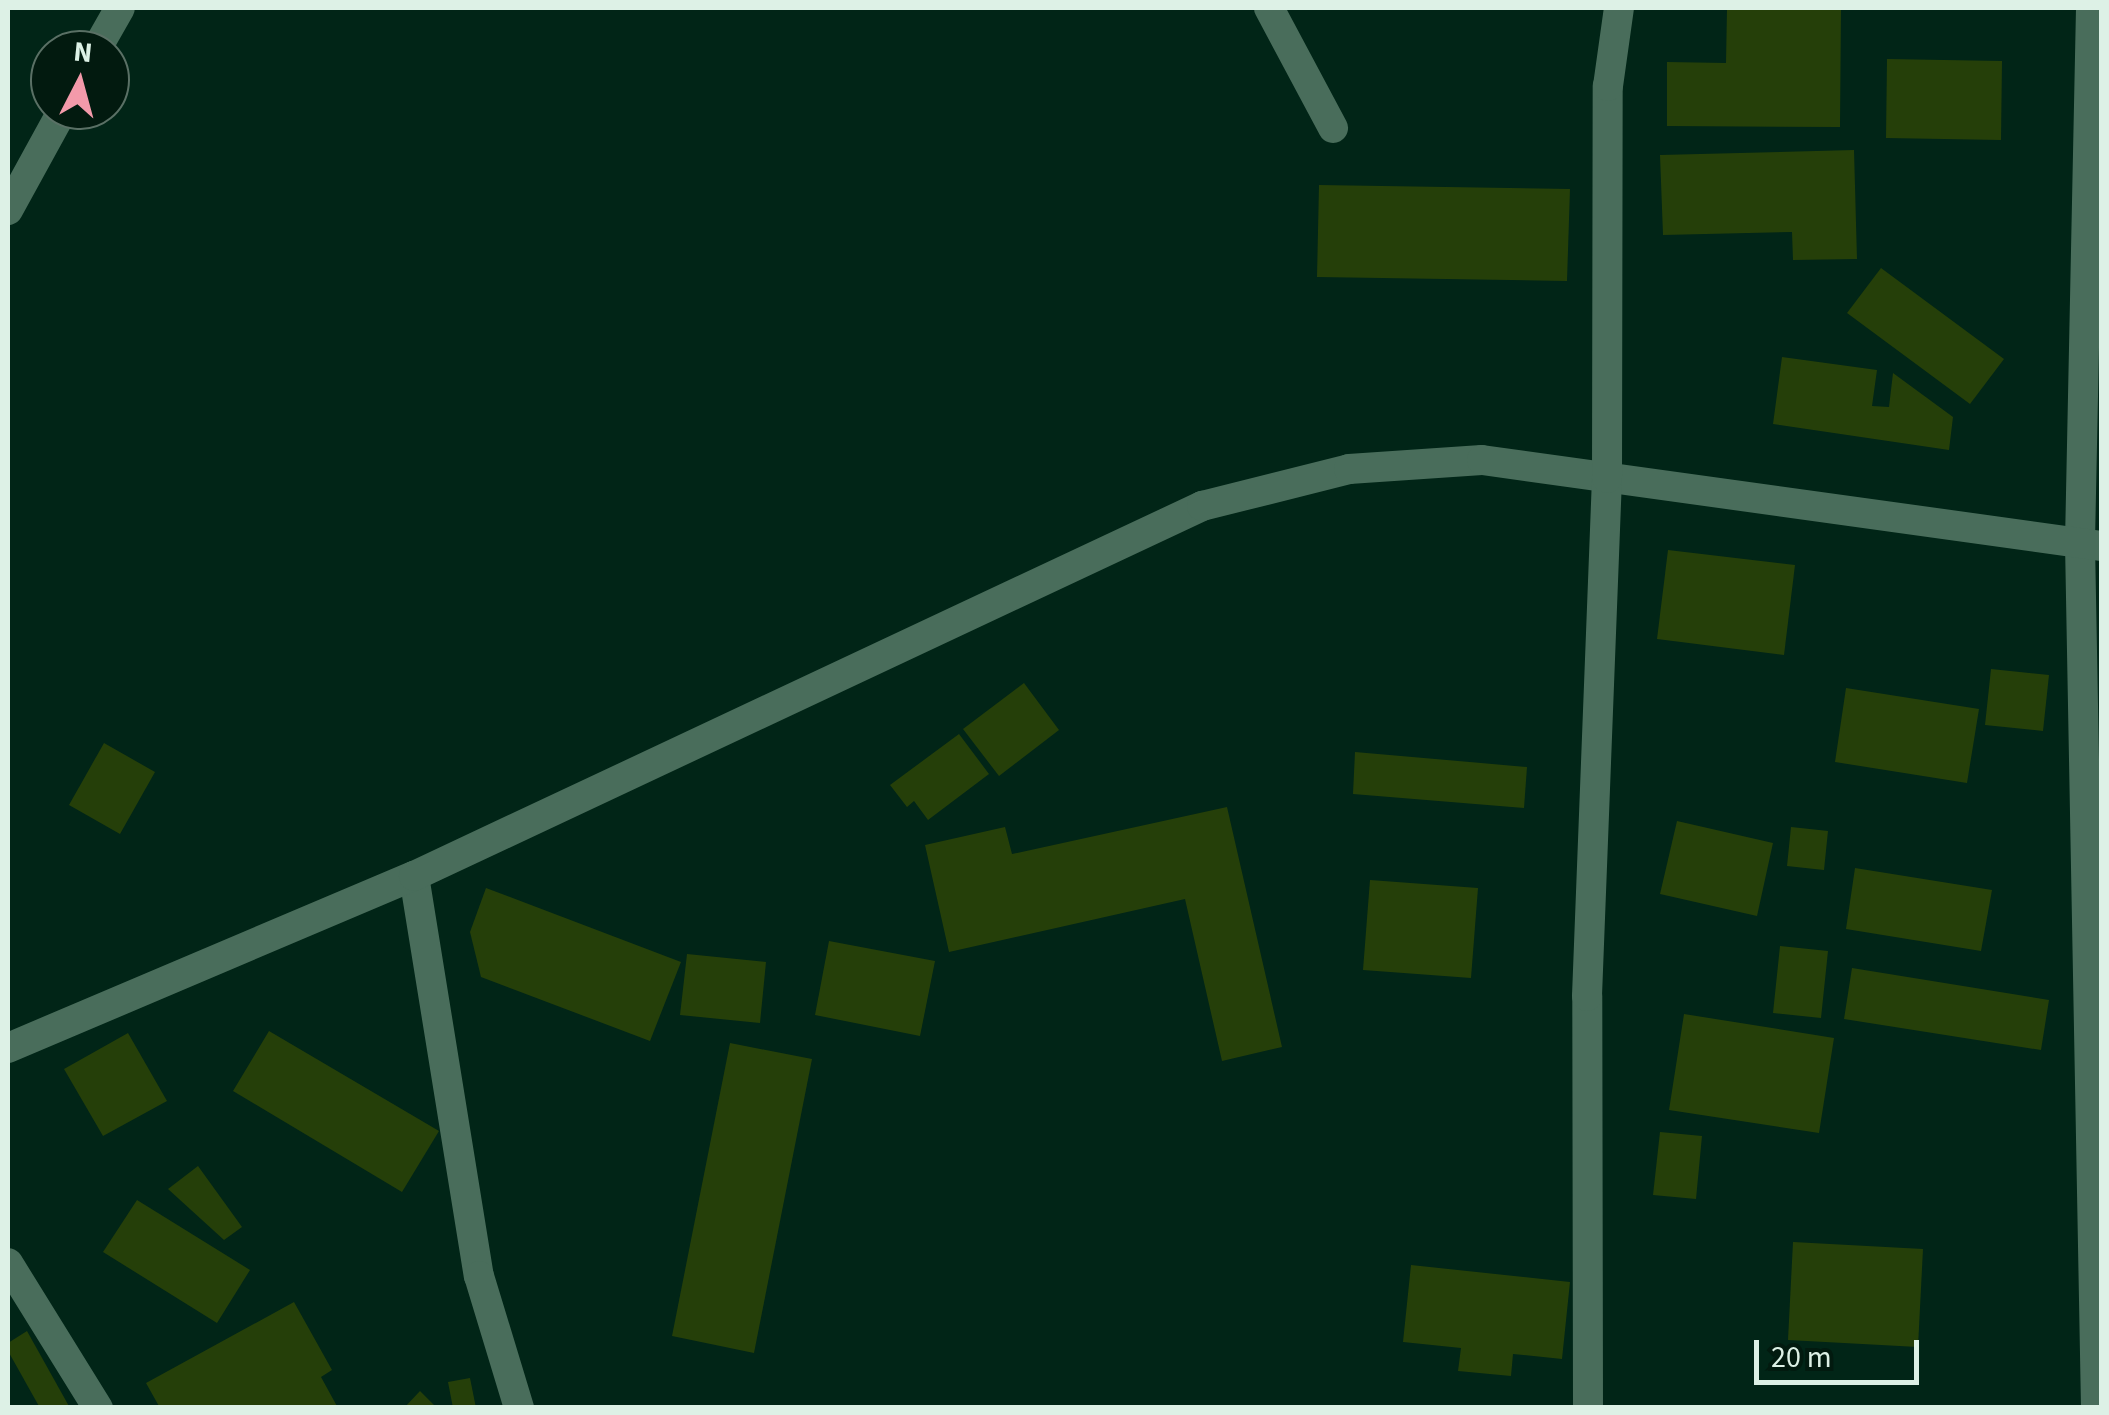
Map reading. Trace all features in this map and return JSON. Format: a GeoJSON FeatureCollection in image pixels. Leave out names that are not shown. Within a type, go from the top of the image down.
{"type":"FeatureCollection","features":[{"type":"Feature","properties":{"kind":"street"},"geometry":{"type":"LineString","coordinates":[[107,30],[120,8]]}},
{"type":"Feature","properties":{"kind":"street"},"geometry":{"type":"LineString","coordinates":[[1269,8],[1333,128]]}},
{"type":"Feature","properties":{"kind":"street"},"geometry":{"type":"LineString","coordinates":[[1588,1408],[1587,996],[1607,478],[1608,86],[1620,8]]}},
{"type":"Feature","properties":{"kind":"street"},"geometry":{"type":"LineString","coordinates":[[2091,8],[2097,1395]]}},
{"type":"Feature","properties":{"kind":"street"},"geometry":{"type":"LineString","coordinates":[[8,210],[52,130]]}},
{"type":"Feature","properties":{"kind":"street"},"geometry":{"type":"LineString","coordinates":[[8,1048],[414,876],[1202,506],[1349,470],[1482,460],[2091,545]]}},
{"type":"Feature","properties":{"kind":"street"},"geometry":{"type":"LineString","coordinates":[[414,876],[479,1276],[519,1408]]}},
{"type":"Feature","properties":{"kind":"street"},"geometry":{"type":"LineString","coordinates":[[8,1263],[98,1408]]}},
{"type":"Feature","properties":{"kind":"building"},"geometry":{"type":"Polygon","coordinates":[[[1727,8],[1841,8],[1840,127],[1667,126],[1667,62],[1726,63],[1727,8]]]}},
{"type":"Feature","properties":{"kind":"building"},"geometry":{"type":"Polygon","coordinates":[[[1887,59],[2002,61],[2001,140],[1886,138],[1887,59]]]}},
{"type":"Feature","properties":{"kind":"building"},"geometry":{"type":"Polygon","coordinates":[[[1854,150],[1857,259],[1793,260],[1792,232],[1663,235],[1660,155],[1854,150]]]}},
{"type":"Feature","properties":{"kind":"building"},"geometry":{"type":"Polygon","coordinates":[[[1319,185],[1570,189],[1567,281],[1317,277],[1319,185]]]}},
{"type":"Feature","properties":{"kind":"building"},"geometry":{"type":"Polygon","coordinates":[[[1881,268],[2004,359],[1970,404],[1847,313],[1881,268]]]}},
{"type":"Feature","properties":{"kind":"building"},"geometry":{"type":"Polygon","coordinates":[[[1782,357],[1877,370],[1872,406],[1889,407],[1893,373],[1953,417],[1949,450],[1773,424],[1782,357]]]}},
{"type":"Feature","properties":{"kind":"building"},"geometry":{"type":"Polygon","coordinates":[[[1668,550],[1795,565],[1784,655],[1657,639],[1668,550]]]}},
{"type":"Feature","properties":{"kind":"building"},"geometry":{"type":"Polygon","coordinates":[[[1991,669],[2049,675],[2043,731],[1985,725],[1991,669]]]}},
{"type":"Feature","properties":{"kind":"building"},"geometry":{"type":"Polygon","coordinates":[[[1024,683],[1059,730],[999,776],[963,729],[1024,683]]]}},
{"type":"Feature","properties":{"kind":"building"},"geometry":{"type":"Polygon","coordinates":[[[1846,688],[1979,709],[1967,783],[1835,762],[1846,688]]]}},
{"type":"Feature","properties":{"kind":"building"},"geometry":{"type":"Polygon","coordinates":[[[959,734],[989,774],[928,820],[914,801],[907,807],[890,785],[959,734]]]}},
{"type":"Feature","properties":{"kind":"building"},"geometry":{"type":"Polygon","coordinates":[[[104,743],[155,772],[120,834],[69,805],[104,743]]]}},
{"type":"Feature","properties":{"kind":"building"},"geometry":{"type":"Polygon","coordinates":[[[1355,752],[1527,767],[1524,808],[1353,794],[1355,752]]]}},
{"type":"Feature","properties":{"kind":"building"},"geometry":{"type":"Polygon","coordinates":[[[1227,807],[1282,1047],[1222,1061],[1185,899],[949,952],[925,845],[1005,827],[1012,854],[1227,807]]]}},
{"type":"Feature","properties":{"kind":"building"},"geometry":{"type":"Polygon","coordinates":[[[1677,821],[1773,843],[1757,916],[1660,894],[1677,821]]]}},
{"type":"Feature","properties":{"kind":"building"},"geometry":{"type":"Polygon","coordinates":[[[1791,827],[1828,831],[1824,870],[1787,866],[1791,827]]]}},
{"type":"Feature","properties":{"kind":"building"},"geometry":{"type":"Polygon","coordinates":[[[1855,868],[1992,890],[1981,951],[1846,929],[1855,868]]]}},
{"type":"Feature","properties":{"kind":"building"},"geometry":{"type":"Polygon","coordinates":[[[1370,880],[1478,888],[1471,978],[1363,970],[1370,880]]]}},
{"type":"Feature","properties":{"kind":"building"},"geometry":{"type":"Polygon","coordinates":[[[486,888],[681,962],[650,1041],[481,977],[470,932],[486,888]]]}},
{"type":"Feature","properties":{"kind":"building"},"geometry":{"type":"Polygon","coordinates":[[[829,941],[935,961],[920,1036],[815,1015],[829,941]]]}},
{"type":"Feature","properties":{"kind":"building"},"geometry":{"type":"Polygon","coordinates":[[[1780,946],[1828,951],[1821,1018],[1773,1013],[1780,946]]]}},
{"type":"Feature","properties":{"kind":"building"},"geometry":{"type":"Polygon","coordinates":[[[687,954],[766,962],[760,1023],[680,1015],[687,954]]]}},
{"type":"Feature","properties":{"kind":"building"},"geometry":{"type":"Polygon","coordinates":[[[1852,968],[2049,1000],[2041,1050],[1844,1019],[1852,968]]]}},
{"type":"Feature","properties":{"kind":"building"},"geometry":{"type":"Polygon","coordinates":[[[1684,1014],[1834,1038],[1819,1133],[1669,1110],[1684,1014]]]}},
{"type":"Feature","properties":{"kind":"building"},"geometry":{"type":"Polygon","coordinates":[[[269,1031],[439,1131],[402,1192],[233,1091],[269,1031]]]}},
{"type":"Feature","properties":{"kind":"building"},"geometry":{"type":"Polygon","coordinates":[[[128,1033],[167,1101],[103,1136],[64,1069],[128,1033]]]}},
{"type":"Feature","properties":{"kind":"building"},"geometry":{"type":"Polygon","coordinates":[[[730,1043],[812,1059],[754,1353],[672,1336],[730,1043]]]}},
{"type":"Feature","properties":{"kind":"building"},"geometry":{"type":"Polygon","coordinates":[[[1660,1132],[1702,1136],[1696,1199],[1653,1195],[1660,1132]]]}},
{"type":"Feature","properties":{"kind":"building"},"geometry":{"type":"Polygon","coordinates":[[[198,1166],[242,1227],[224,1240],[168,1189],[198,1166]]]}},
{"type":"Feature","properties":{"kind":"building"},"geometry":{"type":"Polygon","coordinates":[[[137,1200],[250,1270],[217,1323],[103,1252],[137,1200]]]}},
{"type":"Feature","properties":{"kind":"building"},"geometry":{"type":"Polygon","coordinates":[[[1793,1242],[1923,1249],[1918,1347],[1788,1340],[1793,1242]]]}},
{"type":"Feature","properties":{"kind":"building"},"geometry":{"type":"Polygon","coordinates":[[[1411,1265],[1570,1282],[1562,1359],[1513,1354],[1511,1376],[1458,1371],[1461,1348],[1403,1342],[1411,1265]]]}},
{"type":"Feature","properties":{"kind":"building"},"geometry":{"type":"Polygon","coordinates":[[[294,1302],[332,1370],[321,1377],[338,1408],[160,1408],[146,1383],[294,1302]]]}},
{"type":"Feature","properties":{"kind":"building"},"geometry":{"type":"Polygon","coordinates":[[[27,1331],[70,1408],[40,1408],[8,1351],[8,1343],[27,1331]]]}},
{"type":"Feature","properties":{"kind":"building"},"geometry":{"type":"Polygon","coordinates":[[[470,1378],[476,1408],[453,1408],[448,1382],[470,1378]]]}},
{"type":"Feature","properties":{"kind":"building"},"geometry":{"type":"Polygon","coordinates":[[[420,1391],[437,1408],[404,1408],[420,1391]]]}}]}
